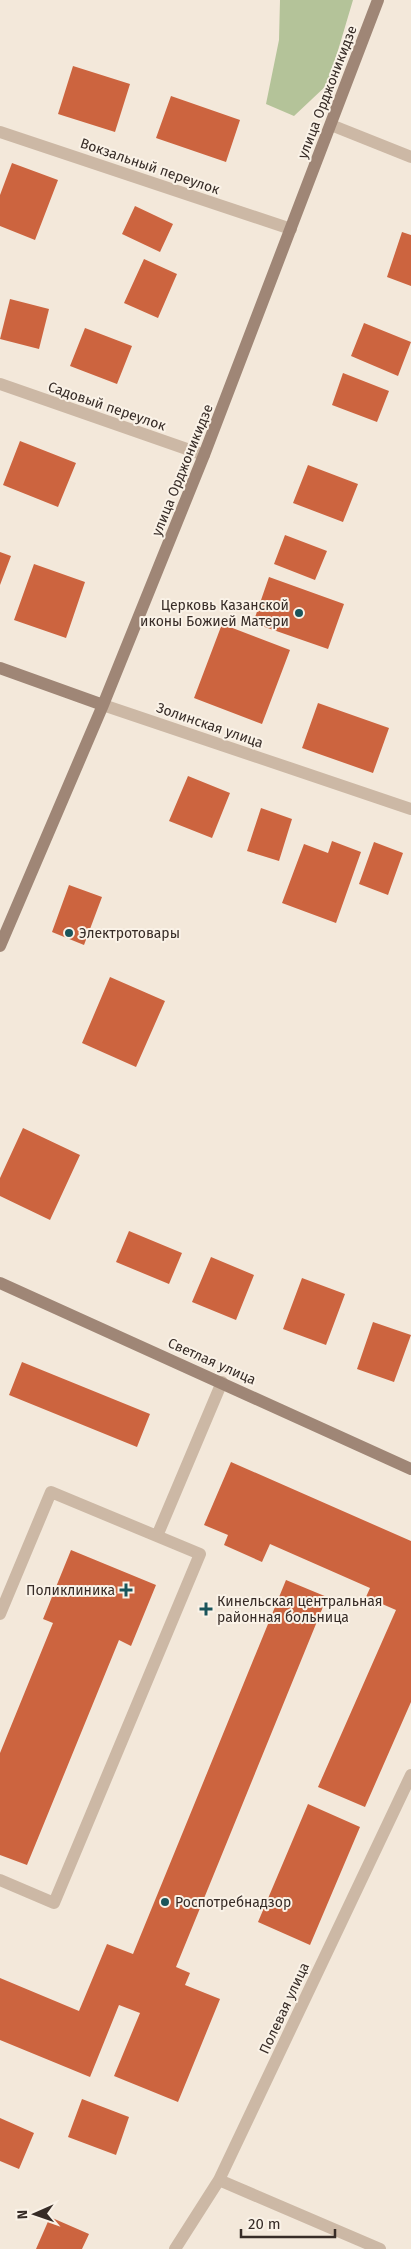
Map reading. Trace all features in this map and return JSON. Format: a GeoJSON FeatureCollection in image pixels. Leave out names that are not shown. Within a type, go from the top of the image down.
{"type":"FeatureCollection","features":[{"type":"Feature","properties":{"kind":"main road","name":"улица Орджоникидзе"},"geometry":{"type":"LineString","coordinates":[[0,946],[103,705],[204,455],[378,0]]}},
{"type":"Feature","properties":{"kind":"main road","name":"Золинская улица"},"geometry":{"type":"LineString","coordinates":[[0,668],[103,705]]}},
{"type":"Feature","properties":{"kind":"main road","name":"Светлая улица"},"geometry":{"type":"LineString","coordinates":[[0,1283],[222,1382],[411,1470]]}},
{"type":"Feature","properties":{"kind":"street"},"geometry":{"type":"LineString","coordinates":[[331,125],[411,157]]}},
{"type":"Feature","properties":{"kind":"street","name":"Вокзальный переулок"},"geometry":{"type":"LineString","coordinates":[[0,132],[291,230]]}},
{"type":"Feature","properties":{"kind":"street","name":"Садовый переулок"},"geometry":{"type":"LineString","coordinates":[[0,384],[204,455]]}},
{"type":"Feature","properties":{"kind":"street","name":"Золинская улица"},"geometry":{"type":"LineString","coordinates":[[103,705],[411,809]]}},
{"type":"Feature","properties":{"kind":"street"},"geometry":{"type":"LineString","coordinates":[[157,1536],[222,1382]]}},
{"type":"Feature","properties":{"kind":"street"},"geometry":{"type":"LineString","coordinates":[[0,1614],[51,1492],[200,1554],[54,1903],[0,1880]]}},
{"type":"Feature","properties":{"kind":"street","name":"Полевая улица"},"geometry":{"type":"LineString","coordinates":[[175,2249],[219,2180],[411,1775]]}},
{"type":"Feature","properties":{"kind":"street"},"geometry":{"type":"LineString","coordinates":[[219,2180],[380,2249]]}},
{"type":"Feature","properties":{"kind":"green space"},"geometry":{"type":"Polygon","coordinates":[[[280,0],[353,0],[328,84],[294,116],[266,104],[279,40],[280,0]]]}},
{"type":"Feature","properties":{"kind":"building"},"geometry":{"type":"Polygon","coordinates":[[[73,66],[130,84],[115,132],[58,114],[73,66]]]}},
{"type":"Feature","properties":{"kind":"building"},"geometry":{"type":"Polygon","coordinates":[[[171,96],[240,120],[226,162],[156,138],[171,96]]]}},
{"type":"Feature","properties":{"kind":"building"},"geometry":{"type":"Polygon","coordinates":[[[12,163],[58,180],[35,240],[0,226],[0,195],[12,163]]]}},
{"type":"Feature","properties":{"kind":"building"},"geometry":{"type":"Polygon","coordinates":[[[135,206],[173,224],[160,252],[122,234],[135,206]]]}},
{"type":"Feature","properties":{"kind":"building"},"geometry":{"type":"Polygon","coordinates":[[[402,232],[411,235],[411,286],[387,277],[402,232]]]}},
{"type":"Feature","properties":{"kind":"building"},"geometry":{"type":"Polygon","coordinates":[[[144,259],[177,274],[158,318],[124,303],[144,259]]]}},
{"type":"Feature","properties":{"kind":"building"},"geometry":{"type":"Polygon","coordinates":[[[10,299],[49,309],[39,349],[0,339],[10,299]]]}},
{"type":"Feature","properties":{"kind":"building"},"geometry":{"type":"Polygon","coordinates":[[[364,323],[411,342],[398,376],[351,356],[364,323]]]}},
{"type":"Feature","properties":{"kind":"building"},"geometry":{"type":"Polygon","coordinates":[[[85,328],[132,346],[117,384],[70,366],[85,328]]]}},
{"type":"Feature","properties":{"kind":"building"},"geometry":{"type":"Polygon","coordinates":[[[343,373],[389,391],[377,422],[332,405],[343,373]]]}},
{"type":"Feature","properties":{"kind":"building"},"geometry":{"type":"Polygon","coordinates":[[[20,441],[76,463],[58,507],[3,485],[20,441]]]}},
{"type":"Feature","properties":{"kind":"building"},"geometry":{"type":"Polygon","coordinates":[[[308,465],[358,484],[343,522],[293,503],[308,465]]]}},
{"type":"Feature","properties":{"kind":"building"},"geometry":{"type":"Polygon","coordinates":[[[285,535],[327,551],[315,580],[274,564],[285,535]]]}},
{"type":"Feature","properties":{"kind":"building"},"geometry":{"type":"Polygon","coordinates":[[[0,552],[11,556],[0,585],[0,552]]]}},
{"type":"Feature","properties":{"kind":"building"},"geometry":{"type":"Polygon","coordinates":[[[34,564],[85,582],[66,638],[14,620],[34,564]]]}},
{"type":"Feature","properties":{"kind":"building","name":"Церковь Казанской иконы Божией Матери"},"geometry":{"type":"Polygon","coordinates":[[[269,577],[344,604],[328,649],[253,623],[269,577]]]}},
{"type":"Feature","properties":{"kind":"building"},"geometry":{"type":"Polygon","coordinates":[[[222,624],[290,650],[262,724],[194,698],[222,624]]]}},
{"type":"Feature","properties":{"kind":"building"},"geometry":{"type":"Polygon","coordinates":[[[318,703],[389,728],[373,773],[302,748],[318,703]]]}},
{"type":"Feature","properties":{"kind":"building"},"geometry":{"type":"Polygon","coordinates":[[[188,776],[230,793],[212,838],[169,821],[188,776]]]}},
{"type":"Feature","properties":{"kind":"building"},"geometry":{"type":"Polygon","coordinates":[[[261,808],[292,819],[279,861],[247,851],[261,808]]]}},
{"type":"Feature","properties":{"kind":"building"},"geometry":{"type":"Polygon","coordinates":[[[332,841],[361,852],[336,923],[282,903],[304,844],[328,853],[332,841]]]}},
{"type":"Feature","properties":{"kind":"building"},"geometry":{"type":"Polygon","coordinates":[[[374,842],[403,853],[388,895],[359,884],[374,842]]]}},
{"type":"Feature","properties":{"kind":"building"},"geometry":{"type":"Polygon","coordinates":[[[69,885],[102,897],[84,945],[52,932],[69,885]]]}},
{"type":"Feature","properties":{"kind":"building"},"geometry":{"type":"Polygon","coordinates":[[[110,977],[165,1001],[136,1067],[82,1043],[110,977]]]}},
{"type":"Feature","properties":{"kind":"building"},"geometry":{"type":"Polygon","coordinates":[[[23,1128],[80,1155],[50,1220],[0,1196],[0,1178],[23,1128]]]}},
{"type":"Feature","properties":{"kind":"building"},"geometry":{"type":"Polygon","coordinates":[[[129,1231],[182,1253],[169,1284],[116,1262],[129,1231]]]}},
{"type":"Feature","properties":{"kind":"building"},"geometry":{"type":"Polygon","coordinates":[[[211,1257],[254,1275],[236,1320],[192,1302],[211,1257]]]}},
{"type":"Feature","properties":{"kind":"building"},"geometry":{"type":"Polygon","coordinates":[[[302,1278],[345,1294],[326,1345],[283,1329],[302,1278]]]}},
{"type":"Feature","properties":{"kind":"building"},"geometry":{"type":"Polygon","coordinates":[[[373,1322],[411,1335],[394,1382],[357,1369],[373,1322]]]}},
{"type":"Feature","properties":{"kind":"building"},"geometry":{"type":"Polygon","coordinates":[[[22,1362],[150,1414],[137,1447],[9,1395],[22,1362]]]}},
{"type":"Feature","properties":{"kind":"building"},"geometry":{"type":"Polygon","coordinates":[[[231,1462],[411,1541],[411,1702],[365,1807],[318,1787],[396,1610],[366,1597],[370,1588],[270,1544],[262,1562],[224,1545],[228,1535],[204,1525],[231,1462]]]}},
{"type":"Feature","properties":{"kind":"building"},"geometry":{"type":"Polygon","coordinates":[[[71,1550],[156,1585],[131,1646],[119,1640],[27,1865],[0,1855],[0,1753],[53,1623],[43,1619],[71,1550]]]}},
{"type":"Feature","properties":{"kind":"building"},"geometry":{"type":"Polygon","coordinates":[[[286,1580],[327,1597],[176,1967],[190,1973],[185,1985],[220,1999],[178,2102],[114,2076],[140,2013],[119,2005],[90,2077],[0,2040],[0,1978],[79,2011],[107,1944],[133,1954],[286,1580]]]}},
{"type":"Feature","properties":{"kind":"building"},"geometry":{"type":"Polygon","coordinates":[[[308,1804],[360,1827],[310,1945],[258,1922],[308,1804]]]}},
{"type":"Feature","properties":{"kind":"building"},"geometry":{"type":"Polygon","coordinates":[[[82,2099],[129,2117],[116,2155],[68,2137],[82,2099]]]}},
{"type":"Feature","properties":{"kind":"building"},"geometry":{"type":"Polygon","coordinates":[[[0,2118],[34,2133],[19,2169],[0,2161],[0,2118]]]}},
{"type":"Feature","properties":{"kind":"building"},"geometry":{"type":"Polygon","coordinates":[[[50,2217],[89,2234],[82,2249],[36,2249],[50,2217]]]}},
{"type":"Feature","properties":{"kind":"place","name":"Церковь Казанской иконы Божией Матери"},"geometry":{"type":"Point","coordinates":[299,613]}},
{"type":"Feature","properties":{"kind":"place","name":"Электротовары"},"geometry":{"type":"Point","coordinates":[69,933]}},
{"type":"Feature","properties":{"kind":"place","name":"Поликлиника"},"geometry":{"type":"Point","coordinates":[126,1590]}},
{"type":"Feature","properties":{"kind":"place","name":"Кинельская центральная районная больница"},"geometry":{"type":"Point","coordinates":[206,1609]}},
{"type":"Feature","properties":{"kind":"place","name":"Роспотребнадзор"},"geometry":{"type":"Point","coordinates":[165,1902]}}]}
